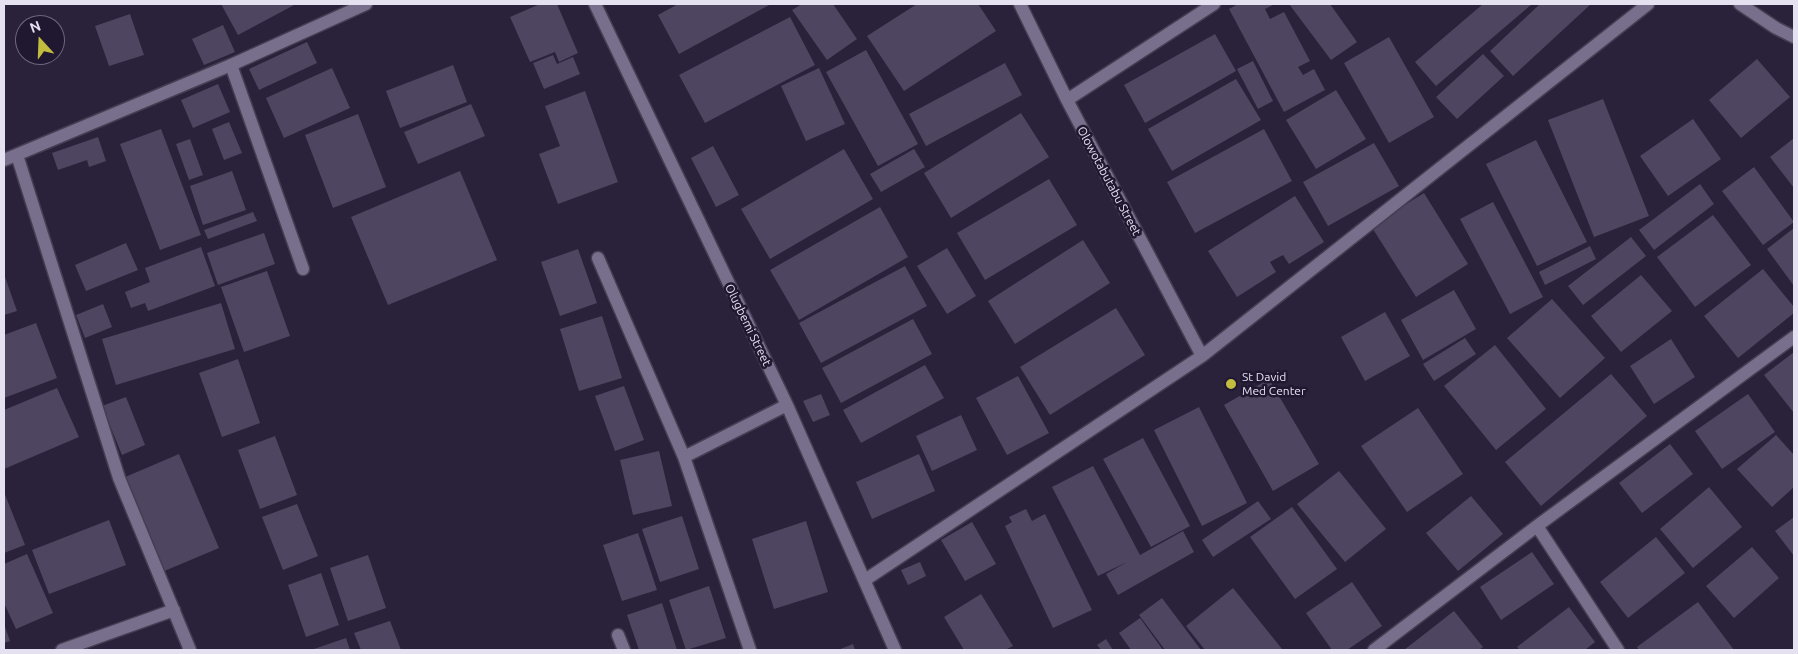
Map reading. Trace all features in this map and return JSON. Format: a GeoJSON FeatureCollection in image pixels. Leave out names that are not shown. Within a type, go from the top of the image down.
{"type":"FeatureCollection","features":[{"type":"Feature","properties":{"kind":"street"},"geometry":{"type":"LineString","coordinates":[[4,160],[231,65],[366,4]]}},
{"type":"Feature","properties":{"kind":"street","name":"Olugbemi Street"},"geometry":{"type":"LineString","coordinates":[[595,4],[786,405],[895,650]]}},
{"type":"Feature","properties":{"kind":"street","name":"Olowotabutabu Street"},"geometry":{"type":"LineString","coordinates":[[1020,4],[1067,100],[1202,356]]}},
{"type":"Feature","properties":{"kind":"street"},"geometry":{"type":"LineString","coordinates":[[1067,100],[1214,4]]}},
{"type":"Feature","properties":{"kind":"street"},"geometry":{"type":"LineString","coordinates":[[865,580],[1202,356],[1648,4]]}},
{"type":"Feature","properties":{"kind":"street"},"geometry":{"type":"LineString","coordinates":[[1740,4],[1776,28],[1794,37]]}},
{"type":"Feature","properties":{"kind":"street"},"geometry":{"type":"LineString","coordinates":[[231,65],[303,269]]}},
{"type":"Feature","properties":{"kind":"street"},"geometry":{"type":"LineString","coordinates":[[17,155],[119,478],[190,650]]}},
{"type":"Feature","properties":{"kind":"street"},"geometry":{"type":"LineString","coordinates":[[598,258],[684,456],[750,650]]}},
{"type":"Feature","properties":{"kind":"street"},"geometry":{"type":"LineString","coordinates":[[1374,650],[1537,526],[1794,336]]}},
{"type":"Feature","properties":{"kind":"street"},"geometry":{"type":"LineString","coordinates":[[684,456],[786,405]]}},
{"type":"Feature","properties":{"kind":"street"},"geometry":{"type":"LineString","coordinates":[[1537,526],[1618,650]]}},
{"type":"Feature","properties":{"kind":"street"},"geometry":{"type":"LineString","coordinates":[[62,650],[174,610]]}},
{"type":"Feature","properties":{"kind":"street"},"geometry":{"type":"LineString","coordinates":[[618,635],[624,650]]}},
{"type":"Feature","properties":{"kind":"building"},"geometry":{"type":"Polygon","coordinates":[[[221,4],[296,4],[238,35],[221,4]]]}},
{"type":"Feature","properties":{"kind":"building"},"geometry":{"type":"Polygon","coordinates":[[[540,4],[557,4],[578,53],[559,62],[555,52],[530,62],[510,17],[540,4]]]}},
{"type":"Feature","properties":{"kind":"building"},"geometry":{"type":"Polygon","coordinates":[[[678,4],[771,4],[679,54],[658,15],[678,4]]]}},
{"type":"Feature","properties":{"kind":"building"},"geometry":{"type":"Polygon","coordinates":[[[802,4],[833,4],[857,39],[827,60],[792,10],[802,4]]]}},
{"type":"Feature","properties":{"kind":"building"},"geometry":{"type":"Polygon","coordinates":[[[917,4],[978,4],[996,31],[904,91],[867,36],[917,4]]]}},
{"type":"Feature","properties":{"kind":"building"},"geometry":{"type":"Polygon","coordinates":[[[1238,4],[1275,4],[1265,9],[1270,19],[1284,12],[1310,61],[1298,67],[1303,75],[1314,69],[1325,90],[1284,112],[1229,9],[1238,4]]]}},
{"type":"Feature","properties":{"kind":"building"},"geometry":{"type":"Polygon","coordinates":[[[1289,4],[1330,4],[1357,42],[1331,60],[1289,4]]]}},
{"type":"Feature","properties":{"kind":"building"},"geometry":{"type":"Polygon","coordinates":[[[1483,4],[1532,4],[1436,86],[1415,62],[1483,4]]]}},
{"type":"Feature","properties":{"kind":"building"},"geometry":{"type":"Polygon","coordinates":[[[1540,4],[1591,4],[1513,76],[1490,51],[1540,4]]]}},
{"type":"Feature","properties":{"kind":"building"},"geometry":{"type":"Polygon","coordinates":[[[130,14],[144,55],[109,66],[95,26],[130,14]]]}},
{"type":"Feature","properties":{"kind":"building"},"geometry":{"type":"Polygon","coordinates":[[[790,17],[815,65],[705,123],[679,75],[790,17]]]}},
{"type":"Feature","properties":{"kind":"building"},"geometry":{"type":"Polygon","coordinates":[[[223,25],[235,52],[204,65],[192,39],[223,25]]]}},
{"type":"Feature","properties":{"kind":"building"},"geometry":{"type":"Polygon","coordinates":[[[1215,34],[1236,71],[1145,123],[1124,85],[1215,34]]]}},
{"type":"Feature","properties":{"kind":"building"},"geometry":{"type":"Polygon","coordinates":[[[1389,37],[1434,117],[1389,143],[1344,63],[1389,37]]]}},
{"type":"Feature","properties":{"kind":"building"},"geometry":{"type":"Polygon","coordinates":[[[307,42],[317,63],[259,90],[249,69],[307,42]]]}},
{"type":"Feature","properties":{"kind":"building"},"geometry":{"type":"Polygon","coordinates":[[[866,50],[918,144],[878,166],[826,72],[866,50]]]}},
{"type":"Feature","properties":{"kind":"building"},"geometry":{"type":"Polygon","coordinates":[[[1483,54],[1504,76],[1457,119],[1436,97],[1483,54]]]}},
{"type":"Feature","properties":{"kind":"building"},"geometry":{"type":"Polygon","coordinates":[[[553,55],[557,64],[573,57],[580,74],[544,89],[533,63],[553,55]]]}},
{"type":"Feature","properties":{"kind":"building"},"geometry":{"type":"Polygon","coordinates":[[[1757,59],[1790,97],[1741,138],[1709,100],[1757,59]]]}},
{"type":"Feature","properties":{"kind":"building"},"geometry":{"type":"Polygon","coordinates":[[[1253,61],[1273,101],[1258,109],[1237,69],[1253,61]]]}},
{"type":"Feature","properties":{"kind":"building"},"geometry":{"type":"Polygon","coordinates":[[[1005,63],[1022,95],[926,146],[909,114],[1005,63]]]}},
{"type":"Feature","properties":{"kind":"building"},"geometry":{"type":"Polygon","coordinates":[[[453,65],[467,102],[400,128],[386,91],[453,65]]]}},
{"type":"Feature","properties":{"kind":"building"},"geometry":{"type":"Polygon","coordinates":[[[332,68],[350,108],[284,138],[266,98],[332,68]]]}},
{"type":"Feature","properties":{"kind":"building"},"geometry":{"type":"Polygon","coordinates":[[[819,68],[845,124],[806,141],[781,86],[819,68]]]}},
{"type":"Feature","properties":{"kind":"building"},"geometry":{"type":"Polygon","coordinates":[[[1236,79],[1261,120],[1172,171],[1148,129],[1236,79]]]}},
{"type":"Feature","properties":{"kind":"building"},"geometry":{"type":"Polygon","coordinates":[[[218,84],[230,112],[193,128],[181,100],[218,84]]]}},
{"type":"Feature","properties":{"kind":"building"},"geometry":{"type":"Polygon","coordinates":[[[1336,90],[1366,139],[1316,169],[1286,120],[1336,90]]]}},
{"type":"Feature","properties":{"kind":"building"},"geometry":{"type":"Polygon","coordinates":[[[585,91],[618,182],[558,204],[539,154],[560,146],[545,106],[585,91]]]}},
{"type":"Feature","properties":{"kind":"building"},"geometry":{"type":"Polygon","coordinates":[[[1603,99],[1649,216],[1594,237],[1548,120],[1603,99]]]}},
{"type":"Feature","properties":{"kind":"building"},"geometry":{"type":"Polygon","coordinates":[[[471,104],[485,136],[418,164],[404,132],[471,104]]]}},
{"type":"Feature","properties":{"kind":"building"},"geometry":{"type":"Polygon","coordinates":[[[1021,113],[1049,157],[951,218],[924,173],[1021,113]]]}},
{"type":"Feature","properties":{"kind":"building"},"geometry":{"type":"Polygon","coordinates":[[[358,114],[386,187],[333,208],[305,135],[358,114]]]}},
{"type":"Feature","properties":{"kind":"building"},"geometry":{"type":"Polygon","coordinates":[[[1693,119],[1721,159],[1668,196],[1640,156],[1693,119]]]}},
{"type":"Feature","properties":{"kind":"building"},"geometry":{"type":"Polygon","coordinates":[[[229,122],[242,153],[224,160],[212,129],[229,122]]]}},
{"type":"Feature","properties":{"kind":"building"},"geometry":{"type":"Polygon","coordinates":[[[161,129],[201,235],[160,250],[120,144],[161,129]]]}},
{"type":"Feature","properties":{"kind":"building"},"geometry":{"type":"Polygon","coordinates":[[[1264,129],[1292,181],[1195,233],[1167,182],[1264,129]]]}},
{"type":"Feature","properties":{"kind":"building"},"geometry":{"type":"Polygon","coordinates":[[[98,137],[106,161],[89,167],[87,160],[58,170],[52,153],[98,137]]]}},
{"type":"Feature","properties":{"kind":"building"},"geometry":{"type":"Polygon","coordinates":[[[1794,138],[1794,188],[1770,157],[1794,138]]]}},
{"type":"Feature","properties":{"kind":"building"},"geometry":{"type":"Polygon","coordinates":[[[190,139],[203,175],[189,180],[176,144],[190,139]]]}},
{"type":"Feature","properties":{"kind":"building"},"geometry":{"type":"Polygon","coordinates":[[[1536,140],[1587,242],[1537,266],[1486,164],[1536,140]]]}},
{"type":"Feature","properties":{"kind":"building"},"geometry":{"type":"Polygon","coordinates":[[[1374,143],[1399,186],[1328,226],[1303,182],[1374,143]]]}},
{"type":"Feature","properties":{"kind":"building"},"geometry":{"type":"Polygon","coordinates":[[[713,146],[739,195],[716,207],[691,158],[713,146]]]}},
{"type":"Feature","properties":{"kind":"building"},"geometry":{"type":"Polygon","coordinates":[[[844,149],[873,199],[770,259],[741,209],[844,149]]]}},
{"type":"Feature","properties":{"kind":"building"},"geometry":{"type":"Polygon","coordinates":[[[914,149],[925,167],[881,192],[870,174],[914,149]]]}},
{"type":"Feature","properties":{"kind":"building"},"geometry":{"type":"Polygon","coordinates":[[[1754,167],[1794,222],[1763,245],[1722,191],[1754,167]]]}},
{"type":"Feature","properties":{"kind":"building"},"geometry":{"type":"Polygon","coordinates":[[[232,171],[246,210],[203,225],[190,186],[232,171]]]}},
{"type":"Feature","properties":{"kind":"building"},"geometry":{"type":"Polygon","coordinates":[[[460,171],[497,260],[388,305],[351,217],[460,171]]]}},
{"type":"Feature","properties":{"kind":"building"},"geometry":{"type":"Polygon","coordinates":[[[1049,179],[1077,225],[985,280],[957,233],[1049,179]]]}},
{"type":"Feature","properties":{"kind":"building"},"geometry":{"type":"Polygon","coordinates":[[[1700,184],[1714,204],[1654,250],[1639,230],[1700,184]]]}},
{"type":"Feature","properties":{"kind":"building"},"geometry":{"type":"Polygon","coordinates":[[[1424,193],[1468,264],[1416,297],[1371,226],[1424,193]]]}},
{"type":"Feature","properties":{"kind":"building"},"geometry":{"type":"Polygon","coordinates":[[[1295,196],[1324,242],[1289,264],[1283,255],[1270,262],[1276,272],[1237,297],[1208,251],[1295,196]]]}},
{"type":"Feature","properties":{"kind":"building"},"geometry":{"type":"Polygon","coordinates":[[[1493,202],[1543,297],[1510,314],[1460,219],[1493,202]]]}},
{"type":"Feature","properties":{"kind":"building"},"geometry":{"type":"Polygon","coordinates":[[[880,207],[908,257],[799,320],[770,270],[880,207]]]}},
{"type":"Feature","properties":{"kind":"building"},"geometry":{"type":"Polygon","coordinates":[[[253,212],[257,221],[208,239],[204,230],[253,212]]]}},
{"type":"Feature","properties":{"kind":"building"},"geometry":{"type":"Polygon","coordinates":[[[1713,215],[1751,265],[1695,307],[1657,257],[1713,215]]]}},
{"type":"Feature","properties":{"kind":"building"},"geometry":{"type":"Polygon","coordinates":[[[1794,228],[1794,286],[1767,249],[1794,228]]]}},
{"type":"Feature","properties":{"kind":"building"},"geometry":{"type":"Polygon","coordinates":[[[264,233],[275,264],[218,285],[207,253],[264,233]]]}},
{"type":"Feature","properties":{"kind":"building"},"geometry":{"type":"Polygon","coordinates":[[[1631,237],[1646,256],[1583,305],[1568,286],[1631,237]]]}},
{"type":"Feature","properties":{"kind":"building"},"geometry":{"type":"Polygon","coordinates":[[[1083,240],[1110,283],[1015,344],[988,301],[1083,240]]]}},
{"type":"Feature","properties":{"kind":"building"},"geometry":{"type":"Polygon","coordinates":[[[126,243],[138,270],[86,291],[75,265],[126,243]]]}},
{"type":"Feature","properties":{"kind":"building"},"geometry":{"type":"Polygon","coordinates":[[[1590,246],[1596,259],[1545,285],[1539,272],[1590,246]]]}},
{"type":"Feature","properties":{"kind":"building"},"geometry":{"type":"Polygon","coordinates":[[[201,247],[215,286],[148,311],[145,303],[131,308],[125,292],[150,282],[145,268],[201,247]]]}},
{"type":"Feature","properties":{"kind":"building"},"geometry":{"type":"Polygon","coordinates":[[[947,248],[976,296],[947,314],[917,266],[947,248]]]}},
{"type":"Feature","properties":{"kind":"building"},"geometry":{"type":"Polygon","coordinates":[[[578,249],[597,303],[560,316],[541,262],[578,249]]]}},
{"type":"Feature","properties":{"kind":"building"},"geometry":{"type":"Polygon","coordinates":[[[905,266],[927,306],[821,363],[799,323],[905,266]]]}},
{"type":"Feature","properties":{"kind":"building"},"geometry":{"type":"Polygon","coordinates":[[[1763,269],[1794,307],[1794,313],[1738,358],[1704,316],[1763,269]]]}},
{"type":"Feature","properties":{"kind":"building"},"geometry":{"type":"Polygon","coordinates":[[[267,271],[290,336],[244,352],[221,287],[267,271]]]}},
{"type":"Feature","properties":{"kind":"building"},"geometry":{"type":"Polygon","coordinates":[[[4,274],[17,311],[4,315],[4,274]]]}},
{"type":"Feature","properties":{"kind":"building"},"geometry":{"type":"Polygon","coordinates":[[[1641,275],[1672,311],[1621,352],[1591,316],[1641,275]]]}},
{"type":"Feature","properties":{"kind":"building"},"geometry":{"type":"Polygon","coordinates":[[[1454,290],[1476,329],[1423,360],[1401,320],[1454,290]]]}},
{"type":"Feature","properties":{"kind":"building"},"geometry":{"type":"Polygon","coordinates":[[[1552,299],[1605,358],[1560,398],[1507,338],[1552,299]]]}},
{"type":"Feature","properties":{"kind":"building"},"geometry":{"type":"Polygon","coordinates":[[[221,303],[235,349],[116,385],[102,339],[221,303]]]}},
{"type":"Feature","properties":{"kind":"building"},"geometry":{"type":"Polygon","coordinates":[[[103,304],[112,327],[85,338],[76,315],[103,304]]]}},
{"type":"Feature","properties":{"kind":"building"},"geometry":{"type":"Polygon","coordinates":[[[1116,308],[1145,355],[1050,415],[1020,367],[1116,308]]]}},
{"type":"Feature","properties":{"kind":"building"},"geometry":{"type":"Polygon","coordinates":[[[1385,312],[1410,356],[1365,381],[1341,337],[1385,312]]]}},
{"type":"Feature","properties":{"kind":"building"},"geometry":{"type":"Polygon","coordinates":[[[602,316],[622,378],[579,391],[560,329],[602,316]]]}},
{"type":"Feature","properties":{"kind":"building"},"geometry":{"type":"Polygon","coordinates":[[[913,319],[932,354],[841,403],[822,368],[913,319]]]}},
{"type":"Feature","properties":{"kind":"building"},"geometry":{"type":"Polygon","coordinates":[[[36,323],[57,378],[4,398],[4,335],[36,323]]]}},
{"type":"Feature","properties":{"kind":"building"},"geometry":{"type":"Polygon","coordinates":[[[1465,338],[1476,354],[1434,381],[1423,364],[1465,338]]]}},
{"type":"Feature","properties":{"kind":"building"},"geometry":{"type":"Polygon","coordinates":[[[1671,339],[1695,377],[1654,404],[1630,366],[1671,339]]]}},
{"type":"Feature","properties":{"kind":"building"},"geometry":{"type":"Polygon","coordinates":[[[1495,345],[1546,409],[1496,450],[1444,386],[1495,345]]]}},
{"type":"Feature","properties":{"kind":"building"},"geometry":{"type":"Polygon","coordinates":[[[1794,352],[1794,413],[1764,375],[1794,352]]]}},
{"type":"Feature","properties":{"kind":"building"},"geometry":{"type":"Polygon","coordinates":[[[238,359],[260,423],[222,437],[199,373],[238,359]]]}},
{"type":"Feature","properties":{"kind":"building"},"geometry":{"type":"Polygon","coordinates":[[[925,365],[944,398],[861,443],[843,410],[925,365]]]}},
{"type":"Feature","properties":{"kind":"building"},"geometry":{"type":"Polygon","coordinates":[[[1611,374],[1647,416],[1541,506],[1505,462],[1611,374]]]}},
{"type":"Feature","properties":{"kind":"building"},"geometry":{"type":"Polygon","coordinates":[[[1018,376],[1049,433],[1007,455],[976,398],[1018,376]]]}},
{"type":"Feature","properties":{"kind":"building"},"geometry":{"type":"Polygon","coordinates":[[[1269,379],[1319,464],[1273,491],[1224,405],[1269,379]]]}},
{"type":"Feature","properties":{"kind":"building"},"geometry":{"type":"Polygon","coordinates":[[[624,386],[644,440],[615,451],[595,396],[624,386]]]}},
{"type":"Feature","properties":{"kind":"building"},"geometry":{"type":"Polygon","coordinates":[[[57,388],[79,437],[4,469],[4,410],[57,388]]]}},
{"type":"Feature","properties":{"kind":"building"},"geometry":{"type":"Polygon","coordinates":[[[821,394],[830,415],[813,422],[803,401],[821,394]]]}},
{"type":"Feature","properties":{"kind":"building"},"geometry":{"type":"Polygon","coordinates":[[[1748,394],[1775,432],[1722,469],[1695,431],[1748,394]]]}},
{"type":"Feature","properties":{"kind":"building"},"geometry":{"type":"Polygon","coordinates":[[[126,397],[145,445],[122,455],[102,406],[126,397]]]}},
{"type":"Feature","properties":{"kind":"building"},"geometry":{"type":"Polygon","coordinates":[[[1199,407],[1247,503],[1202,526],[1154,430],[1199,407]]]}},
{"type":"Feature","properties":{"kind":"building"},"geometry":{"type":"Polygon","coordinates":[[[1418,408],[1463,474],[1407,512],[1361,446],[1418,408]]]}},
{"type":"Feature","properties":{"kind":"building"},"geometry":{"type":"Polygon","coordinates":[[[961,415],[977,450],[932,471],[916,436],[961,415]]]}},
{"type":"Feature","properties":{"kind":"building"},"geometry":{"type":"Polygon","coordinates":[[[1776,435],[1794,455],[1794,487],[1772,507],[1737,469],[1776,435]]]}},
{"type":"Feature","properties":{"kind":"building"},"geometry":{"type":"Polygon","coordinates":[[[275,436],[297,495],[260,509],[238,450],[275,436]]]}},
{"type":"Feature","properties":{"kind":"building"},"geometry":{"type":"Polygon","coordinates":[[[1143,438],[1190,526],[1151,547],[1103,459],[1143,438]]]}},
{"type":"Feature","properties":{"kind":"building"},"geometry":{"type":"Polygon","coordinates":[[[1670,444],[1693,474],[1642,513],[1619,483],[1670,444]]]}},
{"type":"Feature","properties":{"kind":"building"},"geometry":{"type":"Polygon","coordinates":[[[659,451],[672,506],[633,515],[620,460],[659,451]]]}},
{"type":"Feature","properties":{"kind":"building"},"geometry":{"type":"Polygon","coordinates":[[[179,454],[219,548],[162,572],[123,478],[179,454]]]}},
{"type":"Feature","properties":{"kind":"building"},"geometry":{"type":"Polygon","coordinates":[[[919,454],[935,491],[872,519],[856,482],[919,454]]]}},
{"type":"Feature","properties":{"kind":"building"},"geometry":{"type":"Polygon","coordinates":[[[1093,466],[1140,555],[1183,531],[1194,552],[1118,595],[1106,574],[1127,562],[1098,576],[1052,487],[1093,466]]]}},
{"type":"Feature","properties":{"kind":"building"},"geometry":{"type":"Polygon","coordinates":[[[1339,471],[1386,529],[1345,562],[1297,504],[1339,471]]]}},
{"type":"Feature","properties":{"kind":"building"},"geometry":{"type":"Polygon","coordinates":[[[1709,487],[1742,527],[1693,568],[1660,529],[1709,487]]]}},
{"type":"Feature","properties":{"kind":"building"},"geometry":{"type":"Polygon","coordinates":[[[4,492],[25,545],[4,553],[4,492]]]}},
{"type":"Feature","properties":{"kind":"building"},"geometry":{"type":"Polygon","coordinates":[[[1471,496],[1503,534],[1458,571],[1426,533],[1471,496]]]}},
{"type":"Feature","properties":{"kind":"building"},"geometry":{"type":"Polygon","coordinates":[[[1258,501],[1271,519],[1213,557],[1202,540],[1258,501]]]}},
{"type":"Feature","properties":{"kind":"building"},"geometry":{"type":"Polygon","coordinates":[[[297,504],[318,556],[283,570],[262,517],[297,504]]]}},
{"type":"Feature","properties":{"kind":"building"},"geometry":{"type":"Polygon","coordinates":[[[1292,507],[1337,569],[1295,599],[1250,537],[1292,507]]]}},
{"type":"Feature","properties":{"kind":"building"},"geometry":{"type":"Polygon","coordinates":[[[1026,509],[1032,521],[1045,514],[1092,610],[1053,628],[1005,526],[1012,522],[1009,517],[1026,509]]]}},
{"type":"Feature","properties":{"kind":"building"},"geometry":{"type":"Polygon","coordinates":[[[682,516],[699,569],[660,582],[642,529],[682,516]]]}},
{"type":"Feature","properties":{"kind":"building"},"geometry":{"type":"Polygon","coordinates":[[[1794,517],[1794,556],[1775,531],[1794,517]]]}},
{"type":"Feature","properties":{"kind":"building"},"geometry":{"type":"Polygon","coordinates":[[[109,520],[126,565],[49,594],[32,550],[109,520]]]}},
{"type":"Feature","properties":{"kind":"building"},"geometry":{"type":"Polygon","coordinates":[[[806,521],[828,592],[774,609],[752,539],[806,521]]]}},
{"type":"Feature","properties":{"kind":"building"},"geometry":{"type":"Polygon","coordinates":[[[972,522],[996,564],[965,581],[941,540],[972,522]]]}},
{"type":"Feature","properties":{"kind":"building"},"geometry":{"type":"Polygon","coordinates":[[[638,533],[657,590],[622,601],[603,545],[638,533]]]}},
{"type":"Feature","properties":{"kind":"building"},"geometry":{"type":"Polygon","coordinates":[[[1656,537],[1685,573],[1628,618],[1600,582],[1656,537]]]}},
{"type":"Feature","properties":{"kind":"building"},"geometry":{"type":"Polygon","coordinates":[[[1752,547],[1779,578],[1734,618],[1706,586],[1752,547]]]}},
{"type":"Feature","properties":{"kind":"building"},"geometry":{"type":"Polygon","coordinates":[[[1532,552],[1554,584],[1501,620],[1480,587],[1532,552]]]}},
{"type":"Feature","properties":{"kind":"building"},"geometry":{"type":"Polygon","coordinates":[[[27,554],[53,613],[16,629],[4,603],[4,564],[27,554]]]}},
{"type":"Feature","properties":{"kind":"building"},"geometry":{"type":"Polygon","coordinates":[[[368,555],[386,608],[348,621],[330,568],[368,555]]]}},
{"type":"Feature","properties":{"kind":"building"},"geometry":{"type":"Polygon","coordinates":[[[920,562],[926,576],[908,585],[901,570],[920,562]]]}},
{"type":"Feature","properties":{"kind":"building"},"geometry":{"type":"Polygon","coordinates":[[[321,573],[339,625],[306,637],[288,585],[321,573]]]}},
{"type":"Feature","properties":{"kind":"building"},"geometry":{"type":"Polygon","coordinates":[[[1352,582],[1382,626],[1347,650],[1332,650],[1306,613],[1352,582]]]}},
{"type":"Feature","properties":{"kind":"building"},"geometry":{"type":"Polygon","coordinates":[[[709,586],[726,638],[686,650],[669,600],[709,586]]]}},
{"type":"Feature","properties":{"kind":"building"},"geometry":{"type":"Polygon","coordinates":[[[1233,588],[1282,649],[1205,650],[1186,626],[1233,588]]]}},
{"type":"Feature","properties":{"kind":"building"},"geometry":{"type":"Polygon","coordinates":[[[981,594],[1013,646],[1005,650],[964,650],[944,617],[981,594]]]}},
{"type":"Feature","properties":{"kind":"building"},"geometry":{"type":"Polygon","coordinates":[[[1162,598],[1201,650],[1165,650],[1139,615],[1162,598]]]}},
{"type":"Feature","properties":{"kind":"building"},"geometry":{"type":"Polygon","coordinates":[[[1698,602],[1734,650],[1639,650],[1637,647],[1698,602]]]}},
{"type":"Feature","properties":{"kind":"building"},"geometry":{"type":"Polygon","coordinates":[[[662,603],[677,650],[639,650],[627,615],[662,603]]]}},
{"type":"Feature","properties":{"kind":"building"},"geometry":{"type":"Polygon","coordinates":[[[1569,607],[1595,642],[1585,650],[1520,650],[1517,647],[1569,607]]]}},
{"type":"Feature","properties":{"kind":"building"},"geometry":{"type":"Polygon","coordinates":[[[1454,611],[1483,647],[1479,650],[1404,650],[1454,611]]]}},
{"type":"Feature","properties":{"kind":"building"},"geometry":{"type":"Polygon","coordinates":[[[1140,618],[1163,650],[1131,650],[1119,633],[1140,618]]]}},
{"type":"Feature","properties":{"kind":"building"},"geometry":{"type":"Polygon","coordinates":[[[390,621],[401,650],[361,650],[354,633],[390,621]]]}},
{"type":"Feature","properties":{"kind":"building"},"geometry":{"type":"Polygon","coordinates":[[[4,624],[10,641],[4,643],[4,624]]]}},
{"type":"Feature","properties":{"kind":"building"},"geometry":{"type":"Polygon","coordinates":[[[346,638],[350,650],[311,650],[346,638]]]}},
{"type":"Feature","properties":{"kind":"building"},"geometry":{"type":"Polygon","coordinates":[[[1106,639],[1113,650],[1101,650],[1097,645],[1106,639]]]}},
{"type":"Feature","properties":{"kind":"building"},"geometry":{"type":"Polygon","coordinates":[[[853,644],[855,650],[838,650],[853,644]]]}},
{"type":"Feature","properties":{"kind":"place","name":"St David Med Center"},"geometry":{"type":"Point","coordinates":[1231,384]}}]}
